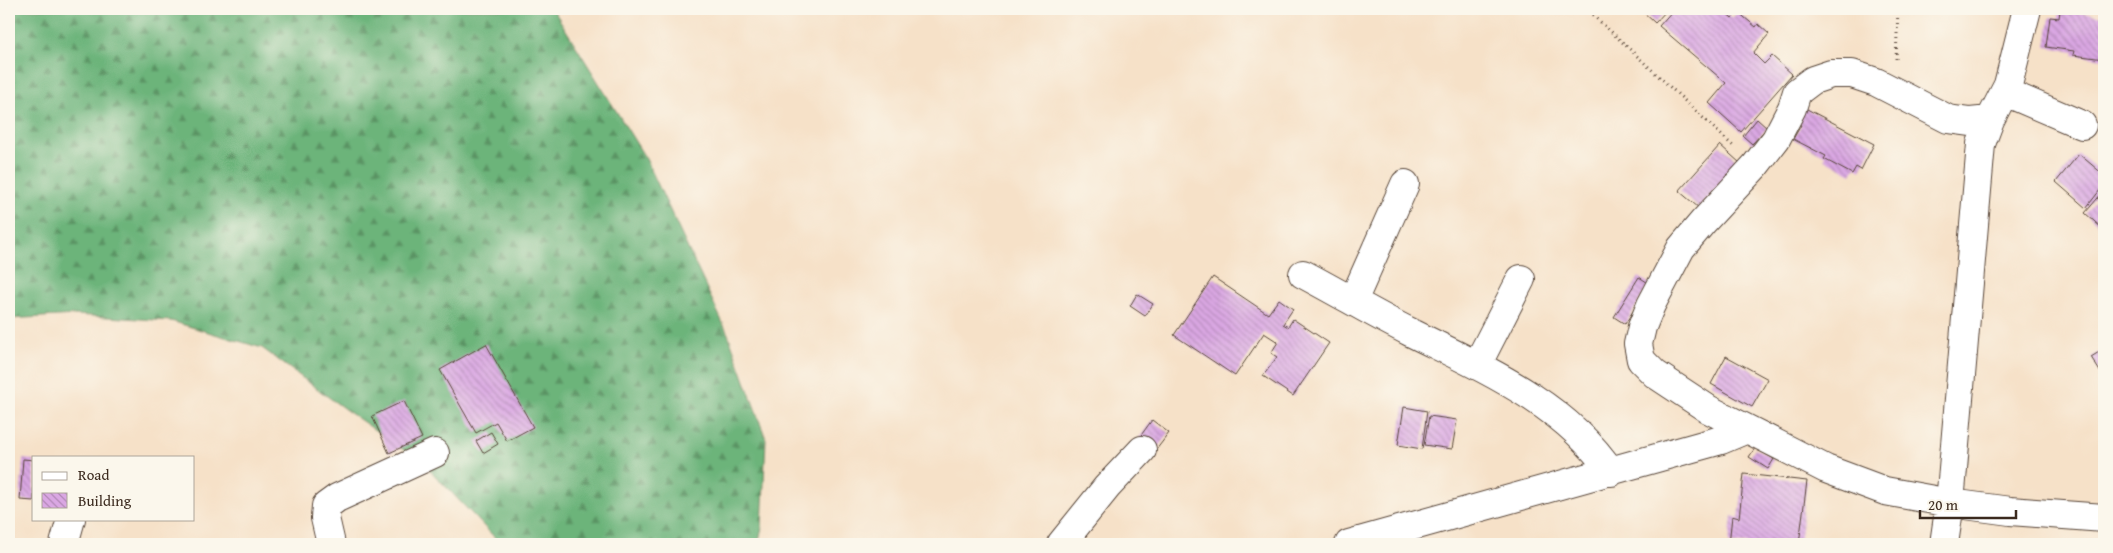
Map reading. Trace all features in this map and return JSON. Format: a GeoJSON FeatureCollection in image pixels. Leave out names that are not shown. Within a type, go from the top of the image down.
{"type":"FeatureCollection","features":[{"type":"Feature","properties":{"kind":"street"},"geometry":{"type":"LineString","coordinates":[[1944,544],[1950,503],[1980,144],[2008,85],[2027,9]]}},
{"type":"Feature","properties":{"kind":"street"},"geometry":{"type":"LineString","coordinates":[[1990,120],[1970,122],[1948,119],[1888,88],[1852,74],[1831,74],[1813,80],[1797,92],[1792,108],[1776,139],[1755,166],[1681,248],[1651,304],[1642,327],[1638,344],[1641,360],[1655,374],[1708,409],[1826,469],[1886,491],[1950,503],[2010,511],[2104,518]]}},
{"type":"Feature","properties":{"kind":"street"},"geometry":{"type":"LineString","coordinates":[[2005,92],[2082,126]]}},
{"type":"Feature","properties":{"kind":"street"},"geometry":{"type":"LineString","coordinates":[[1353,301],[1405,184]]}},
{"type":"Feature","properties":{"kind":"street"},"geometry":{"type":"LineString","coordinates":[[1303,274],[1477,365],[1544,406],[1579,433],[1611,472]]}},
{"type":"Feature","properties":{"kind":"street"},"geometry":{"type":"LineString","coordinates":[[1477,365],[1521,279]]}},
{"type":"Feature","properties":{"kind":"street"},"geometry":{"type":"LineString","coordinates":[[1349,544],[1722,440],[1747,429]]}},
{"type":"Feature","properties":{"kind":"street"},"geometry":{"type":"LineString","coordinates":[[1061,544],[1107,487],[1142,450]]}},
{"type":"Feature","properties":{"kind":"street"},"geometry":{"type":"LineString","coordinates":[[331,544],[324,518],[326,506],[337,498],[435,453]]}},
{"type":"Feature","properties":{"kind":"street"},"geometry":{"type":"LineString","coordinates":[[64,544],[71,520]]}},
{"type":"Feature","properties":{"kind":"path"},"geometry":{"type":"LineString","coordinates":[[1584,9],[1604,25],[1755,166]]}},
{"type":"Feature","properties":{"kind":"path"},"geometry":{"type":"LineString","coordinates":[[1888,88],[1895,71],[1898,9]]}},
{"type":"Feature","properties":{"kind":"green space"},"geometry":{"type":"Polygon","coordinates":[[[9,9],[553,9],[646,159],[728,334],[766,439],[762,528],[758,544],[501,544],[424,464],[346,410],[262,348],[171,321],[75,315],[9,319],[9,9]]]}},
{"type":"Feature","properties":{"kind":"building"},"geometry":{"type":"Polygon","coordinates":[[[1640,9],[1668,9],[1655,23],[1640,9]]]}},
{"type":"Feature","properties":{"kind":"building"},"geometry":{"type":"Polygon","coordinates":[[[1674,9],[1722,9],[1732,18],[1738,12],[1756,27],[1758,24],[1769,34],[1753,53],[1764,64],[1772,56],[1792,74],[1741,132],[1709,103],[1726,83],[1659,26],[1674,9]]]}},
{"type":"Feature","properties":{"kind":"building"},"geometry":{"type":"Polygon","coordinates":[[[2060,10],[2104,16],[2104,59],[2073,55],[2074,51],[2046,47],[2050,17],[2059,18],[2060,10]]]}},
{"type":"Feature","properties":{"kind":"building"},"geometry":{"type":"Polygon","coordinates":[[[1805,108],[1874,144],[1861,170],[1856,167],[1852,174],[1824,159],[1826,156],[1793,139],[1801,125],[1797,123],[1805,108]]]}},
{"type":"Feature","properties":{"kind":"building"},"geometry":{"type":"Polygon","coordinates":[[[1757,119],[1767,128],[1752,144],[1743,136],[1757,119]]]}},
{"type":"Feature","properties":{"kind":"building"},"geometry":{"type":"Polygon","coordinates":[[[1720,145],[1740,163],[1699,208],[1679,191],[1720,145]]]}},
{"type":"Feature","properties":{"kind":"building"},"geometry":{"type":"Polygon","coordinates":[[[2079,154],[2104,175],[2104,185],[2086,208],[2056,182],[2079,154]]]}},
{"type":"Feature","properties":{"kind":"building"},"geometry":{"type":"Polygon","coordinates":[[[2104,192],[2104,230],[2085,213],[2104,192]]]}},
{"type":"Feature","properties":{"kind":"building"},"geometry":{"type":"Polygon","coordinates":[[[1213,277],[1268,314],[1279,299],[1293,309],[1283,324],[1288,327],[1293,319],[1329,343],[1293,396],[1263,376],[1277,357],[1271,353],[1278,342],[1264,333],[1235,376],[1174,335],[1213,277]]]}},
{"type":"Feature","properties":{"kind":"building"},"geometry":{"type":"Polygon","coordinates":[[[1639,277],[1650,284],[1625,324],[1614,317],[1639,277]]]}},
{"type":"Feature","properties":{"kind":"building"},"geometry":{"type":"Polygon","coordinates":[[[1137,294],[1153,304],[1145,316],[1130,306],[1137,294]]]}},
{"type":"Feature","properties":{"kind":"building"},"geometry":{"type":"Polygon","coordinates":[[[486,344],[533,427],[507,441],[496,422],[476,433],[440,370],[486,344]]]}},
{"type":"Feature","properties":{"kind":"building"},"geometry":{"type":"Polygon","coordinates":[[[2104,349],[2104,378],[2091,357],[2104,349]]]}},
{"type":"Feature","properties":{"kind":"building"},"geometry":{"type":"Polygon","coordinates":[[[1726,356],[1768,379],[1752,407],[1711,384],[1726,356]]]}},
{"type":"Feature","properties":{"kind":"building"},"geometry":{"type":"Polygon","coordinates":[[[404,401],[422,438],[389,453],[372,416],[404,401]]]}},
{"type":"Feature","properties":{"kind":"building"},"geometry":{"type":"Polygon","coordinates":[[[1404,407],[1427,411],[1422,449],[1398,445],[1404,407]]]}},
{"type":"Feature","properties":{"kind":"building"},"geometry":{"type":"Polygon","coordinates":[[[1429,416],[1457,420],[1452,449],[1424,445],[1429,416]]]}},
{"type":"Feature","properties":{"kind":"building"},"geometry":{"type":"Polygon","coordinates":[[[1152,420],[1169,433],[1156,450],[1139,438],[1152,420]]]}},
{"type":"Feature","properties":{"kind":"building"},"geometry":{"type":"Polygon","coordinates":[[[491,432],[498,444],[483,453],[476,441],[491,432]]]}},
{"type":"Feature","properties":{"kind":"building"},"geometry":{"type":"Polygon","coordinates":[[[1755,448],[1774,459],[1768,469],[1749,457],[1755,448]]]}},
{"type":"Feature","properties":{"kind":"building"},"geometry":{"type":"Polygon","coordinates":[[[23,459],[32,460],[32,501],[20,500],[23,459]]]}},
{"type":"Feature","properties":{"kind":"building"},"geometry":{"type":"Polygon","coordinates":[[[1744,474],[1807,481],[1799,544],[1729,544],[1732,516],[1739,518],[1744,474]]]}}]}
